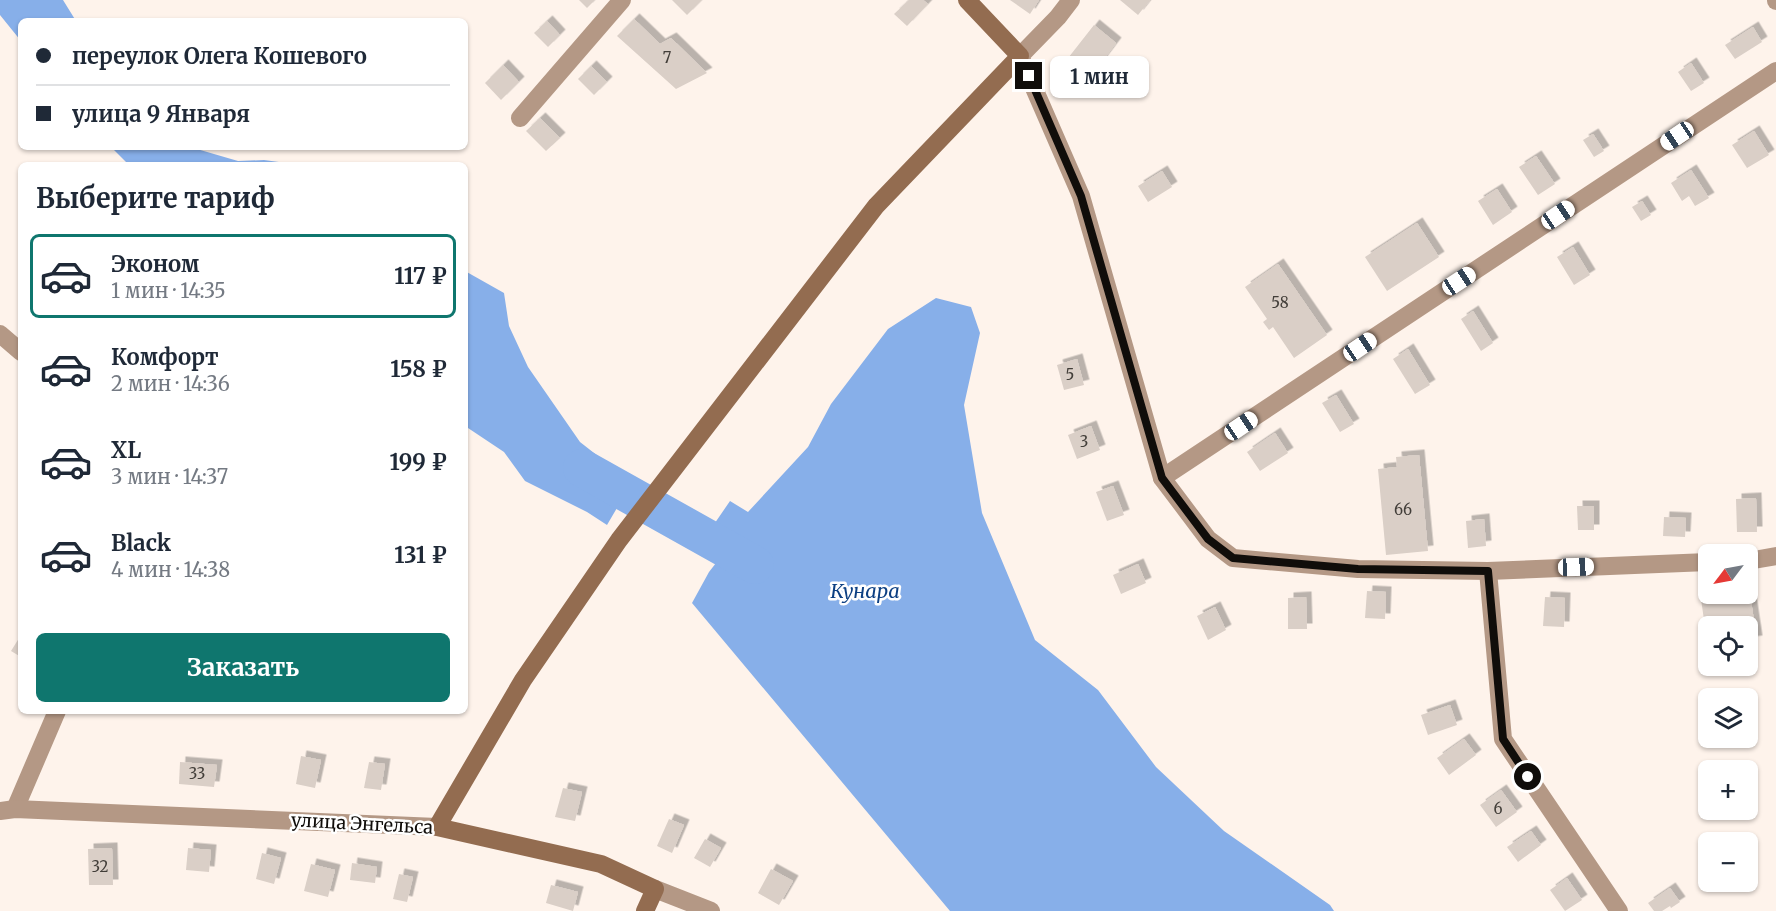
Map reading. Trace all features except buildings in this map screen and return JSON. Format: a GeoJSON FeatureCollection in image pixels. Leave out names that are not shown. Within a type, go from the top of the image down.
{"type":"FeatureCollection","features":[{"type":"Feature","properties":{"kind":"street"},"geometry":{"type":"LineString","coordinates":[[520,118],[622,0]]}},
{"type":"Feature","properties":{"kind":"street"},"geometry":{"type":"LineString","coordinates":[[967,0],[1020,56],[1081,196],[1162,478],[1208,539],[1233,558],[1358,569],[1488,571],[1698,562]]}},
{"type":"Feature","properties":{"kind":"street"},"geometry":{"type":"LineString","coordinates":[[437,827],[523,680],[619,540],[876,206],[1058,17],[1071,0]]}},
{"type":"Feature","properties":{"kind":"street"},"geometry":{"type":"LineString","coordinates":[[1162,478],[1776,71]]}},
{"type":"Feature","properties":{"kind":"street"},"geometry":{"type":"LineString","coordinates":[[0,334],[18,349]]}},
{"type":"Feature","properties":{"kind":"street"},"geometry":{"type":"LineString","coordinates":[[1758,559],[1776,556]]}},
{"type":"Feature","properties":{"kind":"street"},"geometry":{"type":"LineString","coordinates":[[1488,571],[1503,739],[1619,911]]}},
{"type":"Feature","properties":{"kind":"street"},"geometry":{"type":"LineString","coordinates":[[8,810],[56,714]]}},
{"type":"Feature","properties":{"kind":"street","name":"улица Энгельса"},"geometry":{"type":"LineString","coordinates":[[8,810],[437,827],[601,864],[711,911]]}},
{"type":"Feature","properties":{"kind":"street"},"geometry":{"type":"LineString","coordinates":[[645,911],[656,889]]}},
{"type":"Feature","properties":{"kind":"water"},"geometry":{"type":"Polygon","coordinates":[[[0,0],[63,0],[74,18],[18,18],[18,37],[0,15],[0,0]]]}},
{"type":"Feature","properties":{"kind":"water"},"geometry":{"type":"Polygon","coordinates":[[[114,150],[200,150],[238,161],[279,162],[126,162],[114,150]]]}},
{"type":"Feature","properties":{"kind":"water"},"geometry":{"type":"Polygon","coordinates":[[[468,273],[504,293],[509,326],[528,367],[580,442],[631,484],[607,525],[587,512],[525,481],[504,452],[468,428],[468,273]]]}},
{"type":"Feature","properties":{"kind":"water","name":"Кунара"},"geometry":{"type":"Polygon","coordinates":[[[936,298],[971,307],[980,333],[964,405],[982,513],[1035,640],[1098,690],[1156,767],[1224,831],[1330,905],[1334,911],[950,911],[692,603],[709,572],[723,554],[706,536],[730,501],[748,512],[808,447],[831,404],[888,329],[936,298]]]}},
{"type":"Feature","properties":{"kind":"waterway","name":"Кунара"},"geometry":{"type":"LineString","coordinates":[[582,468],[755,565]]}},
{"type":"Feature","properties":{"kind":"route"},"geometry":{"type":"LineString","coordinates":[[1029,76],[1081,196],[1162,478],[1208,539],[1233,558],[1358,569],[1488,571],[1503,739],[1528,777]]}}]}
